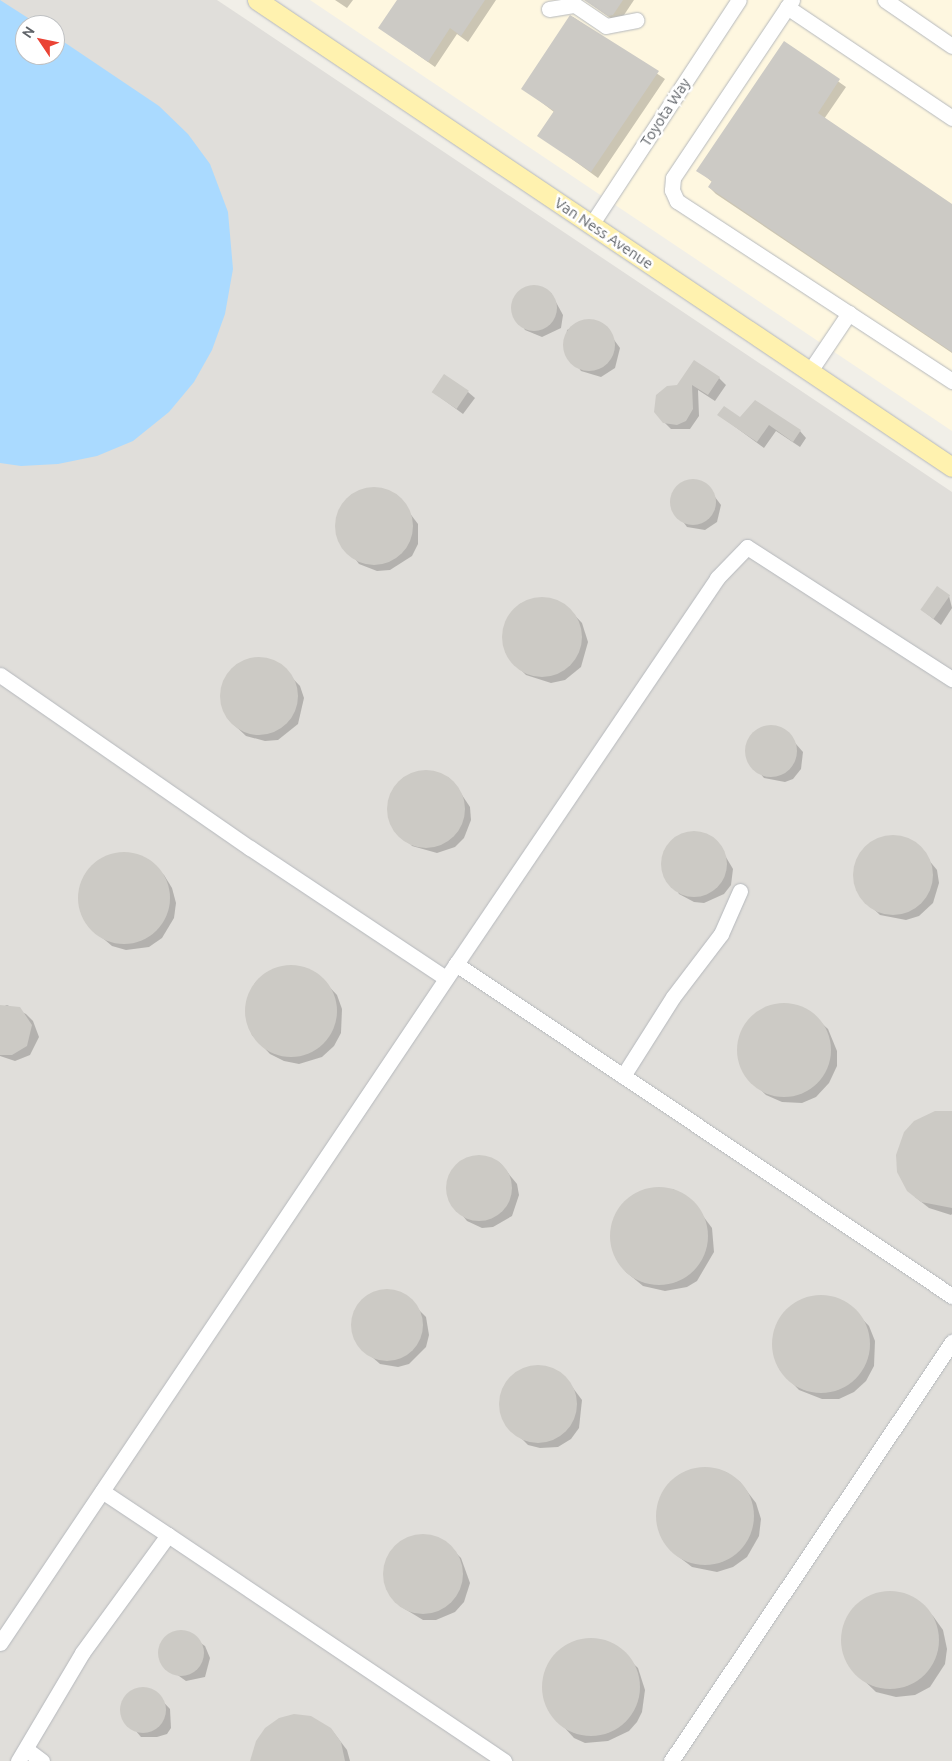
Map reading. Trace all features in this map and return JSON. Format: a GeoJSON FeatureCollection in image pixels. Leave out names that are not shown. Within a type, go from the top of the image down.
{"type":"FeatureCollection","features":[{"type":"Feature","properties":{"kind":"main road","name":"Van Ness Avenue"},"geometry":{"type":"LineString","coordinates":[[257,0],[952,467]]}},
{"type":"Feature","properties":{"kind":"street","name":"Toyota Way"},"geometry":{"type":"LineString","coordinates":[[591,224],[739,0]]}},
{"type":"Feature","properties":{"kind":"street"},"geometry":{"type":"LineString","coordinates":[[885,0],[952,46]]}},
{"type":"Feature","properties":{"kind":"street"},"geometry":{"type":"LineString","coordinates":[[952,118],[790,4],[673,178],[672,190],[677,201],[952,381]]}},
{"type":"Feature","properties":{"kind":"street"},"geometry":{"type":"LineString","coordinates":[[550,9],[575,5],[606,26],[636,20]]}},
{"type":"Feature","properties":{"kind":"street"},"geometry":{"type":"LineString","coordinates":[[810,371],[849,313]]}},
{"type":"Feature","properties":{"kind":"street"},"geometry":{"type":"LineString","coordinates":[[0,1643],[717,578],[747,547],[952,679]]}},
{"type":"Feature","properties":{"kind":"street"},"geometry":{"type":"LineString","coordinates":[[0,675],[250,848],[446,978]]}},
{"type":"Feature","properties":{"kind":"street"},"geometry":{"type":"LineString","coordinates":[[623,1076],[673,997],[721,934],[740,891]]}},
{"type":"Feature","properties":{"kind":"street"},"geometry":{"type":"LineString","coordinates":[[456,964],[952,1296]]}},
{"type":"Feature","properties":{"kind":"street"},"geometry":{"type":"LineString","coordinates":[[671,1761],[952,1342]]}},
{"type":"Feature","properties":{"kind":"street"},"geometry":{"type":"LineString","coordinates":[[102,1491],[504,1761]]}},
{"type":"Feature","properties":{"kind":"street"},"geometry":{"type":"LineString","coordinates":[[42,1761],[22,1755],[82,1653],[168,1535]]}},
{"type":"Feature","properties":{"kind":"shaded area"},"geometry":{"type":"Polygon","coordinates":[[[0,0],[217,0],[952,492],[952,1761],[0,1761],[0,0]]]}},
{"type":"Feature","properties":{"kind":"shaded area"},"geometry":{"type":"Polygon","coordinates":[[[310,0],[952,0],[952,431],[310,0]]]}},
{"type":"Feature","properties":{"kind":"water"},"geometry":{"type":"Polygon","coordinates":[[[0,0],[23,15],[15,15],[15,65],[65,65],[65,43],[159,106],[188,134],[210,164],[228,212],[233,269],[225,314],[212,350],[194,382],[169,412],[133,441],[97,456],[58,464],[21,466],[0,463],[0,0]]]}},
{"type":"Feature","properties":{"kind":"building"},"geometry":{"type":"Polygon","coordinates":[[[397,0],[485,0],[461,36],[450,28],[428,62],[378,28],[397,0]]]}},
{"type":"Feature","properties":{"kind":"building"},"geometry":{"type":"Polygon","coordinates":[[[584,0],[623,0],[613,15],[608,16],[584,0]]]}},
{"type":"Feature","properties":{"kind":"building"},"geometry":{"type":"Polygon","coordinates":[[[570,15],[659,71],[591,172],[537,136],[554,111],[521,89],[570,15]]]}},
{"type":"Feature","properties":{"kind":"building"},"geometry":{"type":"Polygon","coordinates":[[[784,41],[840,79],[818,113],[952,204],[952,352],[708,187],[712,181],[696,171],[784,41]]]}},
{"type":"Feature","properties":{"kind":"building"},"geometry":{"type":"Polygon","coordinates":[[[539,285],[551,291],[556,299],[556,317],[551,325],[543,330],[529,331],[517,325],[512,317],[511,303],[517,291],[525,286],[539,285]]]}},
{"type":"Feature","properties":{"kind":"building"},"geometry":{"type":"Polygon","coordinates":[[[589,319],[603,323],[611,331],[615,345],[611,359],[603,367],[589,371],[575,367],[567,359],[563,345],[567,331],[575,323],[589,319]]]}},
{"type":"Feature","properties":{"kind":"building"},"geometry":{"type":"Polygon","coordinates":[[[694,360],[720,377],[708,395],[692,385],[693,409],[686,421],[677,425],[663,423],[654,412],[656,395],[667,386],[677,385],[694,360]]]}},
{"type":"Feature","properties":{"kind":"building"},"geometry":{"type":"Polygon","coordinates":[[[444,374],[469,391],[457,409],[432,392],[444,374]]]}},
{"type":"Feature","properties":{"kind":"building"},"geometry":{"type":"Polygon","coordinates":[[[755,400],[801,430],[793,442],[769,425],[757,442],[717,415],[724,406],[740,417],[755,400]]]}},
{"type":"Feature","properties":{"kind":"building"},"geometry":{"type":"Polygon","coordinates":[[[693,479],[706,483],[712,489],[716,502],[712,515],[706,521],[693,525],[680,521],[674,515],[670,502],[674,489],[680,483],[693,479]]]}},
{"type":"Feature","properties":{"kind":"building"},"geometry":{"type":"Polygon","coordinates":[[[374,487],[389,490],[402,498],[410,511],[413,526],[410,541],[402,554],[389,562],[374,565],[359,562],[346,554],[338,541],[335,526],[338,511],[346,498],[359,490],[374,487]]]}},
{"type":"Feature","properties":{"kind":"building"},"geometry":{"type":"Polygon","coordinates":[[[937,586],[950,595],[933,619],[920,610],[937,586]]]}},
{"type":"Feature","properties":{"kind":"building"},"geometry":{"type":"Polygon","coordinates":[[[542,597],[557,600],[570,609],[579,622],[582,637],[579,652],[570,665],[557,674],[542,677],[527,674],[514,665],[505,652],[502,637],[505,622],[514,609],[527,600],[542,597]]]}},
{"type":"Feature","properties":{"kind":"building"},"geometry":{"type":"Polygon","coordinates":[[[259,657],[274,660],[291,674],[295,681],[298,696],[295,711],[281,728],[274,732],[259,735],[244,732],[227,718],[223,711],[220,696],[223,681],[237,664],[244,660],[259,657]]]}},
{"type":"Feature","properties":{"kind":"building"},"geometry":{"type":"Polygon","coordinates":[[[766,725],[776,725],[790,732],[797,746],[797,756],[790,770],[776,777],[766,777],[756,773],[749,766],[745,756],[745,746],[749,736],[756,729],[766,725]]]}},
{"type":"Feature","properties":{"kind":"building"},"geometry":{"type":"Polygon","coordinates":[[[426,770],[441,773],[453,782],[462,794],[465,809],[462,824],[453,836],[441,845],[426,848],[411,845],[399,836],[390,824],[387,809],[390,794],[399,782],[411,773],[426,770]]]}},
{"type":"Feature","properties":{"kind":"building"},"geometry":{"type":"Polygon","coordinates":[[[694,831],[707,834],[717,841],[724,851],[727,864],[724,877],[717,887],[707,894],[694,897],[681,894],[671,887],[664,877],[661,864],[664,851],[671,841],[681,834],[694,831]]]}},
{"type":"Feature","properties":{"kind":"building"},"geometry":{"type":"Polygon","coordinates":[[[893,835],[908,838],[921,847],[930,860],[933,875],[930,890],[921,903],[908,912],[893,915],[878,912],[865,903],[856,890],[853,875],[856,860],[865,847],[878,838],[893,835]]]}},
{"type":"Feature","properties":{"kind":"building"},"geometry":{"type":"Polygon","coordinates":[[[124,852],[142,856],[156,866],[166,880],[170,898],[166,916],[156,930],[142,940],[124,944],[106,940],[92,930],[82,916],[78,898],[82,880],[92,866],[106,856],[124,852]]]}},
{"type":"Feature","properties":{"kind":"building"},"geometry":{"type":"Polygon","coordinates":[[[291,965],[309,968],[324,978],[334,993],[337,1011],[334,1029],[324,1044],[309,1054],[291,1057],[273,1054],[258,1044],[248,1029],[245,1011],[248,993],[258,978],[273,968],[291,965]]]}},
{"type":"Feature","properties":{"kind":"building"},"geometry":{"type":"Polygon","coordinates":[[[784,1003],[802,1007],[817,1017],[827,1032],[831,1050],[827,1068],[817,1083],[802,1093],[784,1097],[766,1093],[751,1083],[741,1068],[737,1050],[741,1032],[751,1017],[766,1007],[784,1003]]]}},
{"type":"Feature","properties":{"kind":"building"},"geometry":{"type":"Polygon","coordinates":[[[0,1005],[20,1007],[32,1025],[27,1046],[12,1055],[0,1055],[0,1005]]]}},
{"type":"Feature","properties":{"kind":"building"},"geometry":{"type":"Polygon","coordinates":[[[935,1111],[952,1111],[952,1208],[921,1202],[907,1191],[897,1172],[896,1155],[904,1132],[914,1121],[935,1111]]]}},
{"type":"Feature","properties":{"kind":"building"},"geometry":{"type":"Polygon","coordinates":[[[472,1155],[486,1155],[498,1160],[507,1169],[512,1181],[510,1201],[503,1212],[486,1221],[472,1221],[460,1216],[451,1207],[446,1195],[446,1181],[451,1169],[460,1160],[472,1155]]]}},
{"type":"Feature","properties":{"kind":"building"},"geometry":{"type":"Polygon","coordinates":[[[659,1187],[678,1191],[694,1201],[704,1217],[708,1236],[704,1255],[694,1271],[678,1281],[659,1285],[640,1281],[624,1271],[614,1255],[610,1236],[614,1217],[624,1201],[640,1191],[659,1187]]]}},
{"type":"Feature","properties":{"kind":"building"},"geometry":{"type":"Polygon","coordinates":[[[387,1289],[407,1295],[417,1305],[423,1325],[417,1345],[407,1355],[387,1361],[367,1355],[357,1345],[351,1325],[357,1305],[367,1295],[387,1289]]]}},
{"type":"Feature","properties":{"kind":"building"},"geometry":{"type":"Polygon","coordinates":[[[821,1295],[840,1299],[856,1309],[866,1325],[870,1344],[866,1363],[856,1379],[840,1389],[821,1393],[802,1389],[786,1379],[776,1363],[772,1344],[776,1325],[786,1309],[802,1299],[821,1295]]]}},
{"type":"Feature","properties":{"kind":"building"},"geometry":{"type":"Polygon","coordinates":[[[538,1365],[553,1368],[566,1376],[574,1389],[577,1404],[574,1419],[566,1432],[553,1440],[538,1443],[523,1440],[510,1432],[502,1419],[499,1404],[502,1389],[510,1376],[523,1368],[538,1365]]]}},
{"type":"Feature","properties":{"kind":"building"},"geometry":{"type":"Polygon","coordinates":[[[705,1467],[724,1470],[740,1481],[751,1497],[754,1516],[751,1535],[740,1551],[724,1562],[705,1565],[686,1562],[670,1551],[659,1535],[656,1516],[659,1497],[670,1481],[686,1470],[705,1467]]]}},
{"type":"Feature","properties":{"kind":"building"},"geometry":{"type":"Polygon","coordinates":[[[423,1534],[438,1537],[451,1546],[460,1559],[463,1574],[460,1589],[451,1602],[438,1611],[423,1614],[408,1611],[395,1602],[386,1589],[383,1574],[386,1559],[395,1546],[408,1537],[423,1534]]]}},
{"type":"Feature","properties":{"kind":"building"},"geometry":{"type":"Polygon","coordinates":[[[890,1591],[900,1592],[917,1599],[931,1613],[938,1630],[938,1650],[931,1667],[917,1681],[900,1688],[890,1689],[880,1688],[863,1681],[849,1667],[842,1650],[841,1640],[842,1630],[849,1613],[863,1599],[880,1592],[890,1591]]]}},
{"type":"Feature","properties":{"kind":"building"},"geometry":{"type":"Polygon","coordinates":[[[181,1630],[194,1634],[200,1640],[204,1653],[200,1666],[194,1672],[181,1676],[168,1672],[162,1666],[158,1653],[162,1640],[168,1634],[181,1630]]]}},
{"type":"Feature","properties":{"kind":"building"},"geometry":{"type":"Polygon","coordinates":[[[591,1638],[601,1639],[618,1646],[632,1660],[639,1677],[639,1697],[632,1714],[618,1728],[601,1735],[591,1736],[581,1735],[564,1728],[550,1714],[543,1697],[542,1687],[543,1677],[550,1660],[564,1646],[581,1639],[591,1638]]]}},
{"type":"Feature","properties":{"kind":"building"},"geometry":{"type":"Polygon","coordinates":[[[143,1687],[156,1691],[162,1697],[166,1710],[162,1723],[156,1729],[143,1733],[130,1729],[124,1723],[120,1710],[124,1697],[130,1691],[143,1687]]]}},
{"type":"Feature","properties":{"kind":"building"},"geometry":{"type":"Polygon","coordinates":[[[294,1714],[311,1716],[331,1728],[341,1742],[345,1761],[250,1761],[256,1741],[265,1728],[279,1718],[294,1714]]]}}]}
